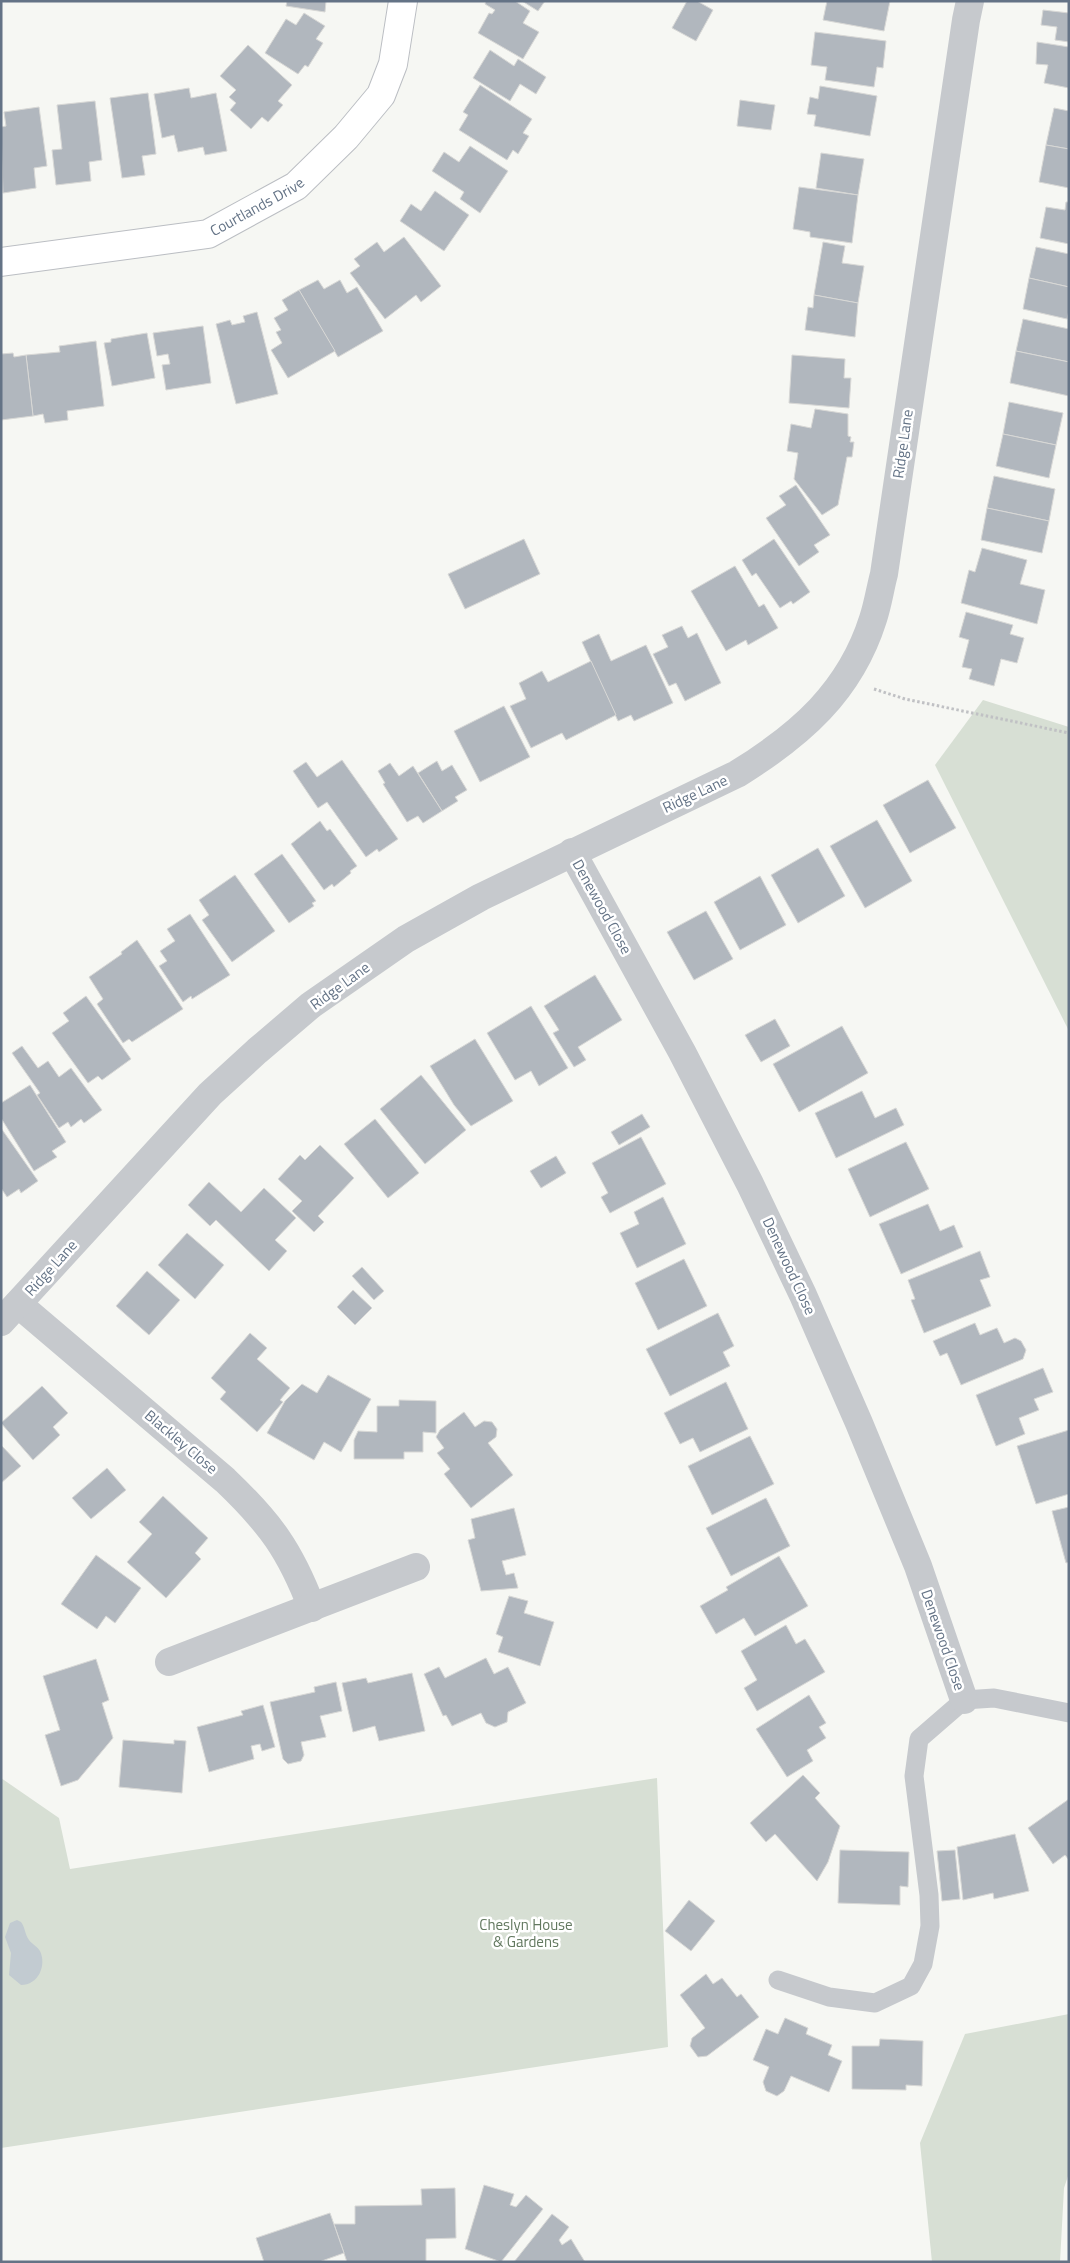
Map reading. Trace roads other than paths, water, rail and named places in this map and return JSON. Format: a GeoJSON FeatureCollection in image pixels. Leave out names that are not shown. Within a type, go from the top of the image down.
{"type":"FeatureCollection","features":[{"type":"Feature","properties":{"kind":"street","name":"Courtlands Drive"},"geometry":{"type":"LineString","coordinates":[[1,262],[208,234],[296,186],[346,136],[381,96],[393,64],[404,1]]}},
{"type":"Feature","properties":{"kind":"street","name":"Ridge Lane"},"geometry":{"type":"LineString","coordinates":[[9,1313],[210,1094],[257,1051],[312,1006],[406,938],[481,897],[737,774],[770,754],[799,732],[824,706],[844,679],[860,652],[873,620],[884,574],[964,30],[970,1]]}},
{"type":"Feature","properties":{"kind":"street","name":"Denewood Close"},"geometry":{"type":"LineString","coordinates":[[572,852],[682,1052],[750,1184],[803,1295],[859,1423],[918,1566],[964,1700]]}},
{"type":"Feature","properties":{"kind":"street","name":"Blackley Close"},"geometry":{"type":"LineString","coordinates":[[9,1313],[225,1480],[254,1507],[272,1528],[299,1573],[312,1608]]}},
{"type":"Feature","properties":{"kind":"street"},"geometry":{"type":"LineString","coordinates":[[170,1662],[416,1567]]}},
{"type":"Feature","properties":{"kind":"lane"},"geometry":{"type":"LineString","coordinates":[[778,1980],[829,1998],[875,2003],[911,1986],[923,1964],[930,1926],[929,1895],[914,1776],[919,1739],[964,1700],[994,1698],[1069,1713]]}},
{"type":"Feature","properties":{"kind":"park label","name":"Cheslyn House & Gardens"},"geometry":{"type":"Point","coordinates":[526,1934]}}]}
